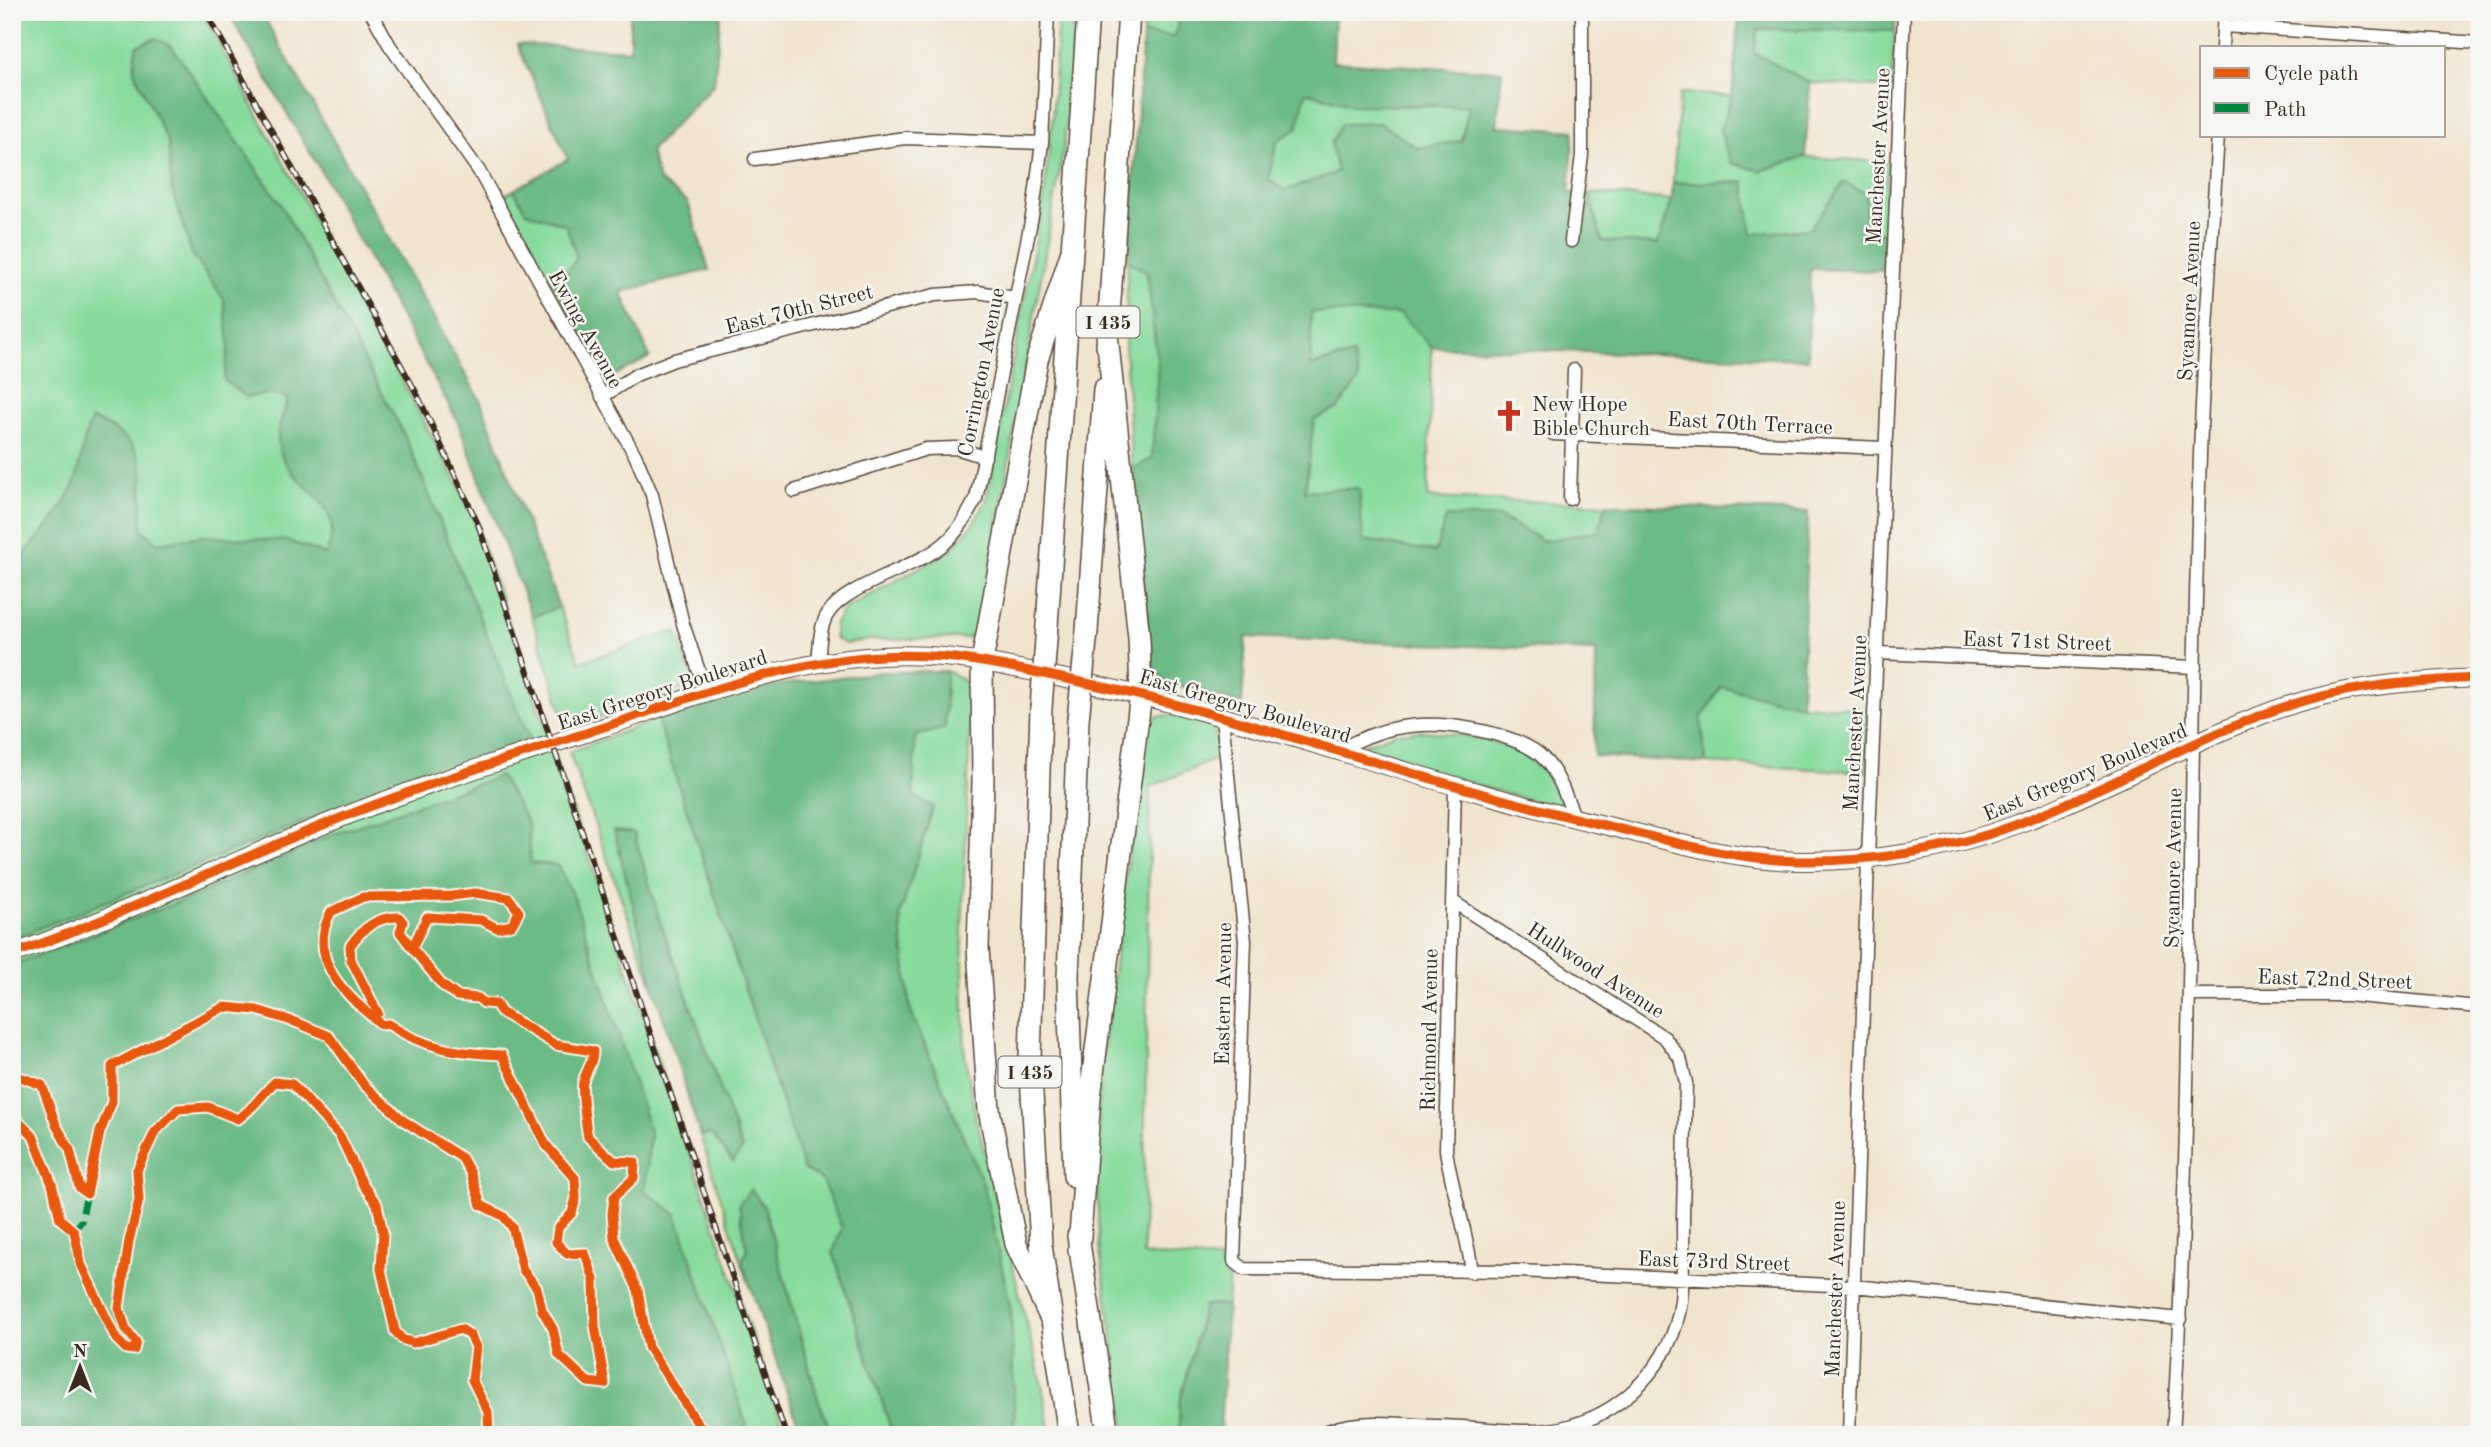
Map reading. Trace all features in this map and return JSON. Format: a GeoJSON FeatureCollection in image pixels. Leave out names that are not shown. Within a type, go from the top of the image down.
{"type":"FeatureCollection","features":[{"type":"Feature","properties":{"kind":"highway","name":"I 435"},"geometry":{"type":"LineString","coordinates":[[1069,1435],[1041,1245],[1030,1059],[1041,708],[1088,12]]}},
{"type":"Feature","properties":{"kind":"highway","name":"I 435"},"geometry":{"type":"LineString","coordinates":[[1108,1435],[1079,1250],[1068,1055],[1078,720],[1087,631],[1129,12]]}},
{"type":"Feature","properties":{"kind":"highway"},"geometry":{"type":"LineString","coordinates":[[1052,1318],[1016,1244],[989,1110],[978,948],[983,782],[982,662],[1037,360],[1072,251]]}},
{"type":"Feature","properties":{"kind":"highway"},"geometry":{"type":"LineString","coordinates":[[1079,1250],[1090,1097],[1141,694],[1135,589],[1107,334]]}},
{"type":"Feature","properties":{"kind":"main road","name":"East Gregory Boulevard"},"geometry":{"type":"LineString","coordinates":[[12,954],[140,905],[342,817],[706,692],[770,672],[818,662],[894,656],[939,656],[1141,694],[1576,819],[1732,855],[1797,861],[1868,858],[1943,846],[2013,826],[2274,710],[2344,690],[2400,682],[2479,678]]}},
{"type":"Feature","properties":{"kind":"street","name":"Ewing Avenue"},"geometry":{"type":"LineString","coordinates":[[371,12],[390,46],[479,171],[636,457],[652,495],[683,624],[706,692]]}},
{"type":"Feature","properties":{"kind":"street","name":"Corrington Avenue"},"geometry":{"type":"LineString","coordinates":[[818,662],[822,626],[835,604],[929,555],[958,529],[976,499],[1042,143],[1048,12]]}},
{"type":"Feature","properties":{"kind":"street"},"geometry":{"type":"LineString","coordinates":[[1571,241],[1582,155],[1582,12]]}},
{"type":"Feature","properties":{"kind":"street","name":"Manchester Avenue"},"geometry":{"type":"LineString","coordinates":[[1849,1435],[1868,858],[1904,12]]}},
{"type":"Feature","properties":{"kind":"street"},"geometry":{"type":"LineString","coordinates":[[2222,46],[2224,19],[2479,43]]}},
{"type":"Feature","properties":{"kind":"street","name":"Sycamore Avenue"},"geometry":{"type":"LineString","coordinates":[[2174,1435],[2181,1318],[2190,995],[2201,429],[2218,136]]}},
{"type":"Feature","properties":{"kind":"street"},"geometry":{"type":"LineString","coordinates":[[754,159],[905,138],[1042,143]]}},
{"type":"Feature","properties":{"kind":"street","name":"East 70th Street"},"geometry":{"type":"LineString","coordinates":[[602,397],[636,375],[674,360],[935,295],[978,292],[1015,299]]}},
{"type":"Feature","properties":{"kind":"street"},"geometry":{"type":"LineString","coordinates":[[1570,499],[1574,370]]}},
{"type":"Feature","properties":{"kind":"street","name":"East 70th Terrace"},"geometry":{"type":"LineString","coordinates":[[1553,434],[1884,448]]}},
{"type":"Feature","properties":{"kind":"street"},"geometry":{"type":"LineString","coordinates":[[794,491],[926,449],[956,448],[985,457]]}},
{"type":"Feature","properties":{"kind":"street","name":"East 71st Street"},"geometry":{"type":"LineString","coordinates":[[1878,653],[2196,667]]}},
{"type":"Feature","properties":{"kind":"street","name":"Eastern Avenue"},"geometry":{"type":"LineString","coordinates":[[1222,717],[1245,942],[1234,1261],[1244,1269]]}},
{"type":"Feature","properties":{"kind":"street"},"geometry":{"type":"LineString","coordinates":[[1339,750],[1360,739],[1412,725],[1497,734],[1539,754],[1559,780],[1576,819]]}},
{"type":"Feature","properties":{"kind":"street","name":"Richmond Avenue"},"geometry":{"type":"LineString","coordinates":[[1455,786],[1446,1150],[1450,1183],[1468,1240],[1472,1272]]}},
{"type":"Feature","properties":{"kind":"street","name":"Hullwood Avenue"},"geometry":{"type":"LineString","coordinates":[[1319,1435],[1347,1425],[1447,1426],[1534,1431],[1590,1420],[1613,1408],[1648,1375],[1668,1346],[1677,1322],[1682,1279],[1686,1083],[1680,1058],[1665,1038],[1452,901]]}},
{"type":"Feature","properties":{"kind":"street","name":"East 72nd Street"},"geometry":{"type":"LineString","coordinates":[[2190,995],[2346,995],[2479,1007]]}},
{"type":"Feature","properties":{"kind":"street","name":"East 73rd Street"},"geometry":{"type":"LineString","coordinates":[[1244,1269],[1472,1272],[1854,1286],[2181,1318]]}},
{"type":"Feature","properties":{"kind":"green space"},"geometry":{"type":"Polygon","coordinates":[[[12,12],[202,12],[469,505],[786,1435],[12,1435],[12,12]]]}},
{"type":"Feature","properties":{"kind":"green space"},"geometry":{"type":"Polygon","coordinates":[[[228,12],[261,12],[481,402],[559,607],[532,617],[457,420],[322,173],[228,12]]]}},
{"type":"Feature","properties":{"kind":"green space"},"geometry":{"type":"Polygon","coordinates":[[[630,12],[721,12],[714,84],[650,151],[659,181],[688,202],[709,270],[621,292],[650,357],[606,380],[555,288],[577,258],[566,225],[526,212],[514,190],[568,159],[517,44],[630,50],[630,12]]]}},
{"type":"Feature","properties":{"kind":"green space"},"geometry":{"type":"Polygon","coordinates":[[[1058,12],[1075,12],[1064,146],[983,608],[976,631],[968,638],[868,640],[845,644],[835,638],[834,625],[844,609],[950,551],[971,527],[986,502],[1044,196],[1052,123],[1058,12]]]}},
{"type":"Feature","properties":{"kind":"green space"},"geometry":{"type":"Polygon","coordinates":[[[1145,12],[1180,12],[1175,37],[1143,34],[1145,12]]]}},
{"type":"Feature","properties":{"kind":"green space"},"geometry":{"type":"Polygon","coordinates":[[[1180,12],[1335,12],[1333,62],[1502,71],[1497,126],[1574,131],[1569,193],[1589,193],[1602,241],[1658,244],[1672,200],[1673,183],[1744,182],[1752,234],[1810,229],[1844,182],[1866,193],[1866,228],[1884,234],[1882,271],[1810,269],[1808,359],[1432,347],[1400,314],[1311,312],[1311,365],[1353,355],[1359,380],[1338,408],[1314,420],[1305,491],[1359,488],[1363,540],[1435,552],[1446,517],[1500,517],[1544,541],[1599,531],[1606,504],[1808,512],[1801,705],[1721,687],[1701,718],[1706,763],[1594,756],[1596,651],[1246,637],[1242,704],[1165,682],[1154,669],[1149,649],[1132,470],[1152,458],[1158,366],[1147,272],[1128,261],[1143,34],[1175,37],[1180,12]],[[1306,92],[1297,129],[1277,141],[1268,179],[1285,191],[1337,172],[1331,143],[1341,124],[1380,123],[1417,148],[1461,141],[1469,106],[1354,105],[1306,92]]]}},
{"type":"Feature","properties":{"kind":"green space"},"geometry":{"type":"Polygon","coordinates":[[[1739,12],[1896,12],[1895,31],[1758,29],[1754,53],[1810,83],[1805,157],[1760,171],[1731,163],[1720,131],[1732,96],[1739,12]]]}},
{"type":"Feature","properties":{"kind":"green space"},"geometry":{"type":"Polygon","coordinates":[[[1758,29],[1895,31],[1892,88],[1810,83],[1753,53],[1758,29]]]}},
{"type":"Feature","properties":{"kind":"green space"},"geometry":{"type":"Polygon","coordinates":[[[156,38],[172,47],[280,203],[405,436],[530,740],[359,800],[12,939],[12,571],[67,499],[76,479],[92,419],[127,439],[135,450],[142,476],[142,530],[159,543],[201,536],[289,541],[326,555],[332,534],[330,518],[323,505],[290,470],[282,457],[278,435],[288,398],[271,394],[246,397],[224,380],[229,343],[224,299],[192,254],[172,190],[168,142],[134,71],[136,46],[156,38]]]}},
{"type":"Feature","properties":{"kind":"green space"},"geometry":{"type":"Polygon","coordinates":[[[1305,92],[1354,105],[1469,106],[1461,141],[1417,148],[1380,123],[1331,143],[1337,172],[1285,191],[1268,180],[1277,141],[1297,129],[1305,92]]]}},
{"type":"Feature","properties":{"kind":"green space"},"geometry":{"type":"Polygon","coordinates":[[[1680,93],[1732,96],[1720,131],[1760,171],[1805,157],[1888,162],[1884,234],[1866,228],[1752,234],[1744,183],[1673,183],[1680,93]]]}},
{"type":"Feature","properties":{"kind":"green space"},"geometry":{"type":"Polygon","coordinates":[[[514,190],[526,212],[566,225],[577,258],[555,288],[502,196],[514,190]]]}},
{"type":"Feature","properties":{"kind":"green space"},"geometry":{"type":"Polygon","coordinates":[[[1589,193],[1672,200],[1658,244],[1602,241],[1589,193]]]}},
{"type":"Feature","properties":{"kind":"green space"},"geometry":{"type":"Polygon","coordinates":[[[1128,261],[1147,272],[1158,366],[1152,458],[1132,470],[1125,344],[1128,261]]]}},
{"type":"Feature","properties":{"kind":"green space"},"geometry":{"type":"Polygon","coordinates":[[[1311,311],[1400,313],[1432,347],[1428,498],[1606,504],[1600,531],[1543,541],[1500,517],[1435,552],[1363,540],[1305,492],[1314,420],[1338,408],[1311,365],[1311,311]]]}},
{"type":"Feature","properties":{"kind":"green space"},"geometry":{"type":"Polygon","coordinates":[[[559,607],[580,662],[676,631],[694,685],[567,728],[532,617],[559,607]]]}},
{"type":"Feature","properties":{"kind":"green space"},"geometry":{"type":"Polygon","coordinates":[[[946,671],[958,676],[965,683],[971,704],[962,928],[965,1056],[976,1118],[1042,1385],[1051,1435],[1015,1435],[1011,1310],[984,1186],[910,1010],[900,915],[933,808],[913,795],[915,736],[945,728],[946,671]]]}},
{"type":"Feature","properties":{"kind":"green space"},"geometry":{"type":"Polygon","coordinates":[[[946,671],[945,728],[915,736],[913,795],[933,807],[900,915],[910,1010],[984,1186],[1011,1310],[1015,1435],[893,1435],[833,1252],[842,1228],[822,1180],[804,1170],[657,719],[777,685],[882,672],[946,671]]]}},
{"type":"Feature","properties":{"kind":"green space"},"geometry":{"type":"Polygon","coordinates":[[[1722,687],[1801,705],[1867,709],[1866,772],[1706,763],[1701,718],[1722,687]]]}},
{"type":"Feature","properties":{"kind":"green space"},"geometry":{"type":"Polygon","coordinates":[[[1174,715],[1214,725],[1218,758],[1150,787],[1143,1255],[1219,1260],[1229,1277],[1227,1305],[1204,1306],[1179,1407],[1179,1435],[1126,1435],[1099,1244],[1097,1179],[1100,1075],[1145,727],[1158,716],[1174,715]]]}},
{"type":"Feature","properties":{"kind":"green space"},"geometry":{"type":"Polygon","coordinates":[[[657,719],[804,1169],[822,1180],[842,1228],[833,1252],[893,1435],[832,1435],[819,1403],[764,1207],[751,1189],[739,1204],[747,1251],[742,1263],[700,1135],[712,1135],[742,1149],[660,921],[634,833],[615,831],[657,998],[569,752],[657,719]]]}},
{"type":"Feature","properties":{"kind":"green space"},"geometry":{"type":"Polygon","coordinates":[[[1421,731],[1485,740],[1523,755],[1540,767],[1553,783],[1563,804],[1557,808],[1362,753],[1358,747],[1396,733],[1421,731]]]}},
{"type":"Feature","properties":{"kind":"green space"},"geometry":{"type":"Polygon","coordinates":[[[500,776],[528,823],[531,863],[557,865],[574,898],[650,1131],[645,1191],[676,1214],[750,1435],[12,1435],[12,965],[189,898],[331,835],[500,776]]]}},
{"type":"Feature","properties":{"kind":"green space"},"geometry":{"type":"Polygon","coordinates":[[[614,831],[634,833],[660,921],[742,1149],[733,1162],[712,1135],[700,1135],[657,998],[614,831]]]}},
{"type":"Feature","properties":{"kind":"green space"},"geometry":{"type":"Polygon","coordinates":[[[751,1189],[764,1207],[819,1403],[832,1435],[802,1435],[742,1263],[747,1251],[739,1204],[751,1189]]]}},
{"type":"Feature","properties":{"kind":"green space"},"geometry":{"type":"Polygon","coordinates":[[[1204,1305],[1227,1305],[1220,1435],[1179,1435],[1179,1407],[1204,1305]]]}},
{"type":"Feature","properties":{"kind":"railway"},"geometry":{"type":"LineString","coordinates":[[206,12],[417,394],[478,524],[786,1435]]}},
{"type":"Feature","properties":{"kind":"marked path"},"geometry":{"type":"LineString","coordinates":[[74,1231],[81,1221],[87,1194]]}},
{"type":"Feature","properties":{"kind":"cycle path"},"geometry":{"type":"LineString","coordinates":[[12,954],[91,924],[323,825],[428,785],[729,685],[813,664],[856,658],[900,655],[944,657],[1039,673],[1206,713],[1540,809],[1702,849],[1799,861],[1881,857],[1963,842],[2048,812],[2209,737],[2300,702],[2376,686],[2479,678]]}},
{"type":"Feature","properties":{"kind":"cycle path"},"geometry":{"type":"LineString","coordinates":[[12,1074],[42,1085],[56,1125],[70,1150],[79,1187],[87,1194],[100,1132],[112,1102],[112,1066],[224,1007],[257,1010],[329,1036],[364,1085],[404,1121],[462,1158],[471,1174],[481,1205],[503,1216],[512,1227],[523,1270],[537,1288],[542,1310],[553,1329],[559,1355],[588,1382],[605,1384],[595,1326],[594,1279],[585,1253],[567,1254],[556,1242],[558,1228],[572,1213],[576,1198],[575,1178],[546,1145],[502,1055],[443,1048],[415,1039],[388,1024],[382,1025],[344,990],[326,961],[323,946],[324,929],[331,912],[363,897],[452,896],[475,893],[509,898],[519,912],[512,925],[497,928],[481,920],[427,917],[412,948],[442,985],[457,996],[478,998],[484,1003],[496,1004],[501,1012],[556,1045],[593,1051],[583,1086],[588,1137],[614,1161],[635,1162],[634,1178],[614,1197],[614,1238],[638,1290],[648,1347],[698,1424],[711,1435]]}},
{"type":"Feature","properties":{"kind":"cycle path"},"geometry":{"type":"LineString","coordinates":[[378,1013],[351,960],[350,946],[370,925],[391,917],[399,917],[403,922],[400,932],[412,948]]}},
{"type":"Feature","properties":{"kind":"cycle path"},"geometry":{"type":"LineString","coordinates":[[12,1115],[33,1136],[52,1184],[60,1219],[74,1231],[81,1264],[116,1339],[126,1349],[134,1350],[136,1342],[126,1329],[119,1308],[129,1241],[139,1200],[137,1170],[155,1132],[178,1109],[208,1107],[238,1119],[275,1082],[292,1084],[340,1136],[363,1185],[377,1204],[383,1233],[381,1269],[395,1331],[402,1339],[413,1343],[461,1329],[470,1335],[476,1347],[472,1380],[488,1412],[489,1435]]}},
{"type":"Feature","properties":{"kind":"place","name":"New Hope Bible Church"},"geometry":{"type":"Point","coordinates":[1509,416]}}]}
